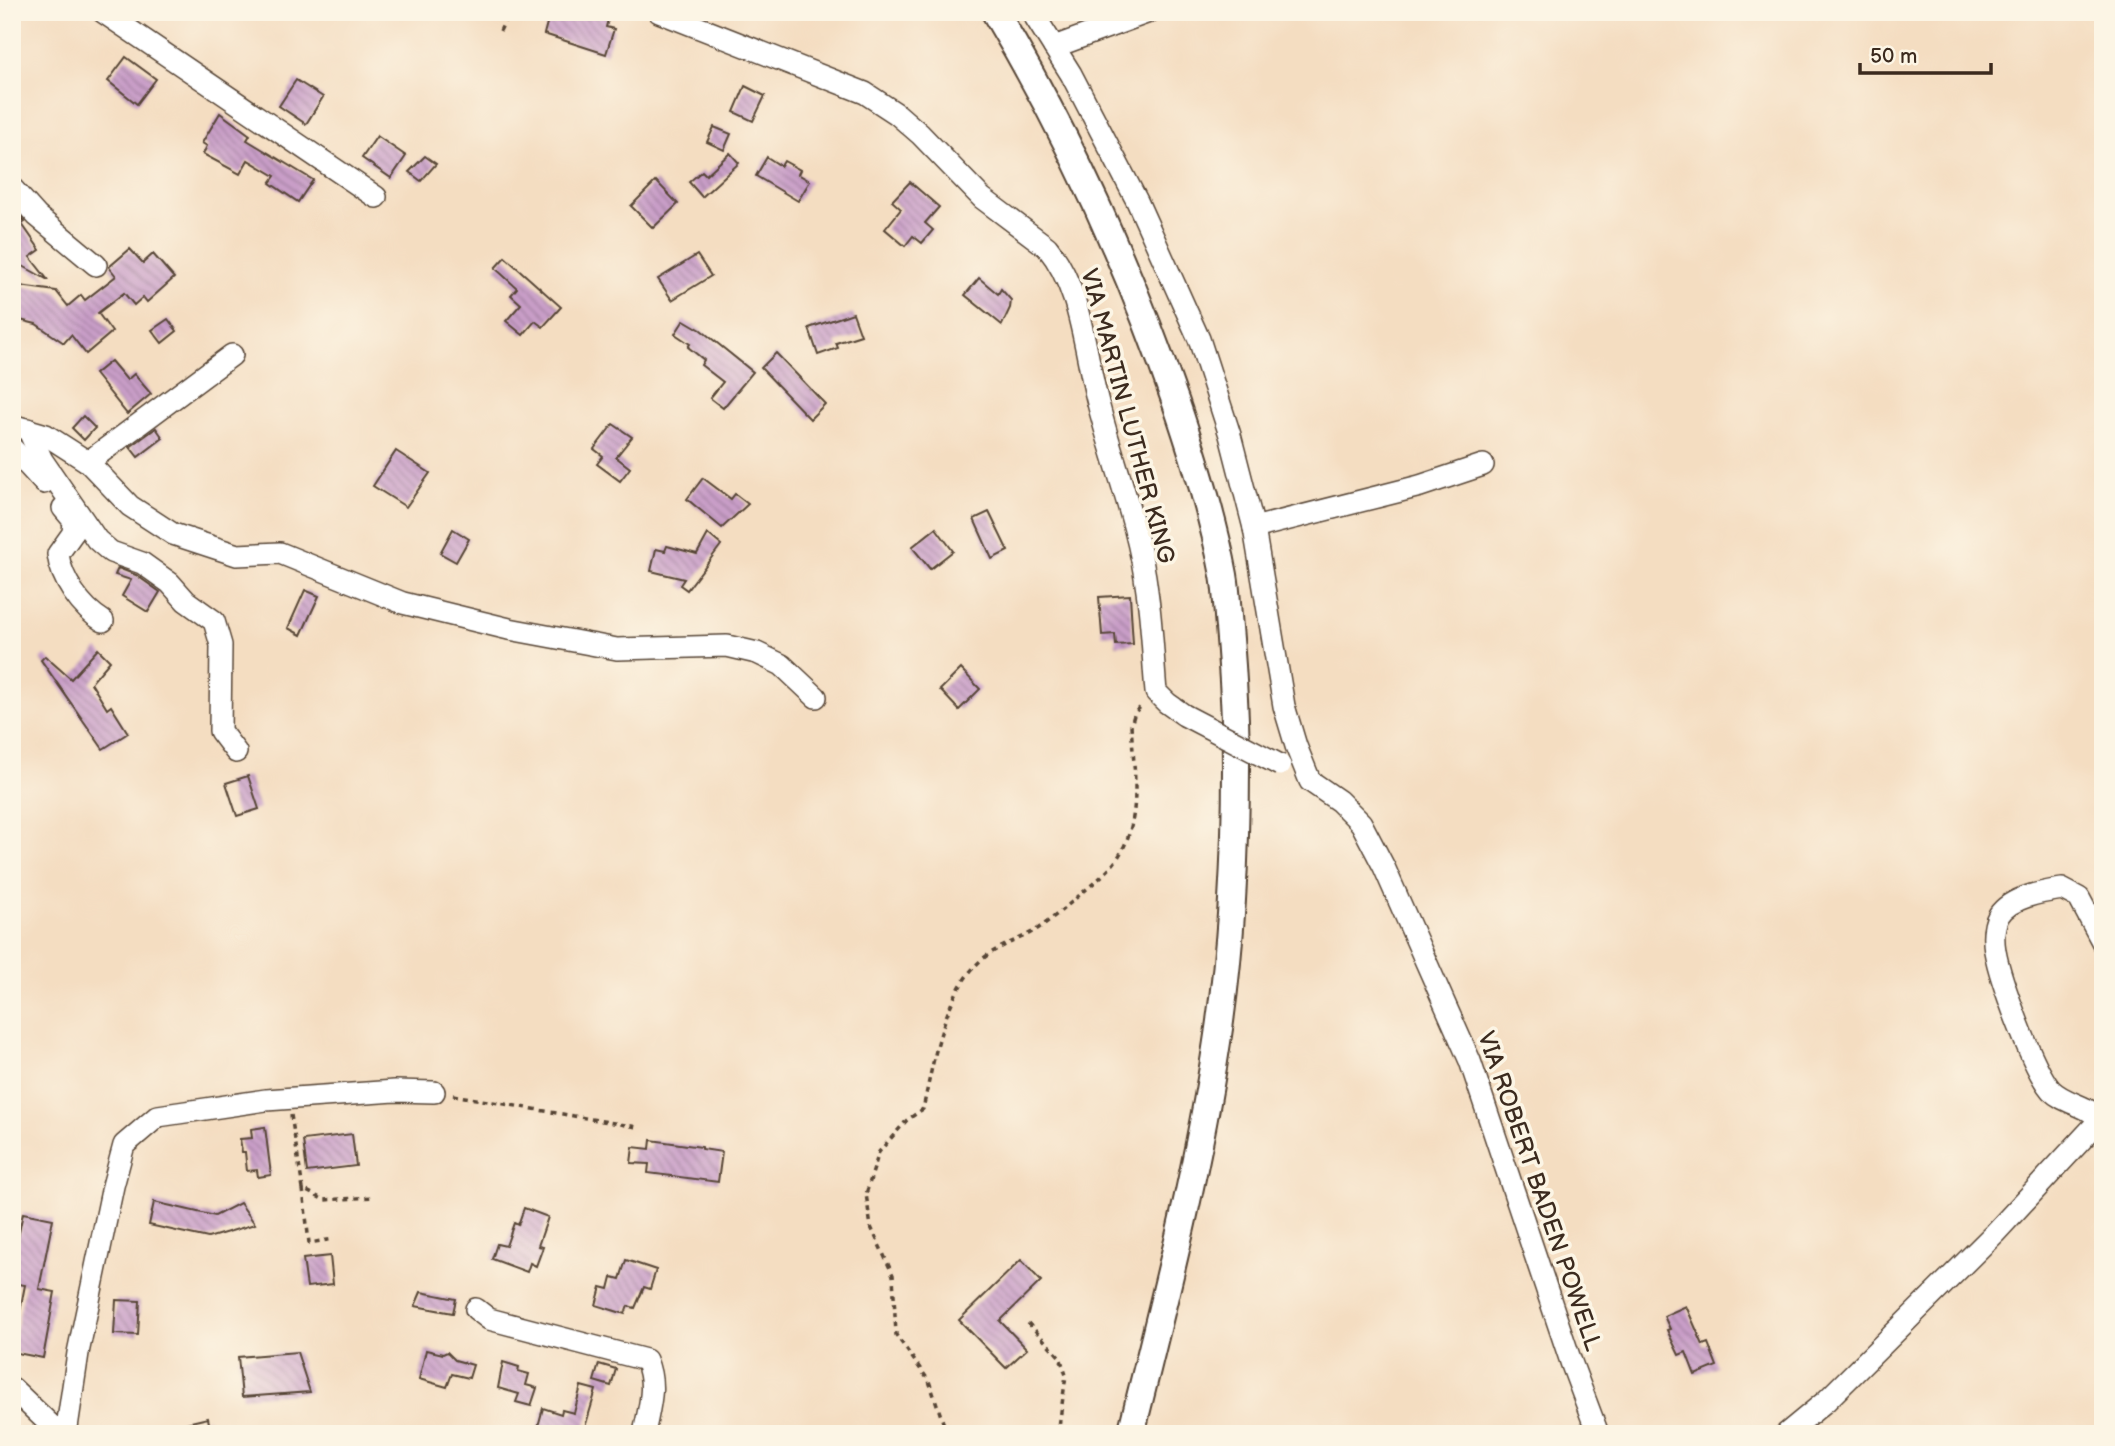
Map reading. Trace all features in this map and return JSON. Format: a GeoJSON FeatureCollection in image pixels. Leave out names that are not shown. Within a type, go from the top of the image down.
{"type":"FeatureCollection","features":[{"type":"Feature","properties":{"kind":"main road"},"geometry":{"type":"LineString","coordinates":[[995,12],[1023,58],[1093,195],[1152,333],[1199,471],[1224,576],[1236,706],[1236,834],[1230,937],[1203,1125],[1174,1259],[1131,1434]]}},
{"type":"Feature","properties":{"kind":"street"},"geometry":{"type":"LineString","coordinates":[[103,12],[376,197]]}},
{"type":"Feature","properties":{"kind":"street","name":"VIA MARTIN LUTHER KING"},"geometry":{"type":"LineString","coordinates":[[659,12],[864,93],[897,114],[982,198],[1040,241],[1056,258],[1074,303],[1113,462],[1125,494],[1142,562],[1156,692]]}},
{"type":"Feature","properties":{"kind":"street"},"geometry":{"type":"LineString","coordinates":[[1032,12],[1071,74],[1137,201],[1199,339],[1230,435],[1254,528],[1284,706],[1310,781]]}},
{"type":"Feature","properties":{"kind":"street"},"geometry":{"type":"LineString","coordinates":[[1054,47],[1149,12]]}},
{"type":"Feature","properties":{"kind":"street"},"geometry":{"type":"LineString","coordinates":[[12,188],[37,216],[96,265]]}},
{"type":"Feature","properties":{"kind":"street"},"geometry":{"type":"LineString","coordinates":[[88,463],[232,355]]}},
{"type":"Feature","properties":{"kind":"street"},"geometry":{"type":"LineString","coordinates":[[20,427],[46,435],[88,463],[130,506],[173,534],[237,555],[280,553],[403,603],[509,629],[617,649],[727,646],[747,651],[782,665],[816,697]]}},
{"type":"Feature","properties":{"kind":"street"},"geometry":{"type":"LineString","coordinates":[[20,427],[97,540],[111,552],[142,564],[170,583],[186,601],[214,621],[221,645],[220,731],[236,752]]}},
{"type":"Feature","properties":{"kind":"street"},"geometry":{"type":"LineString","coordinates":[[12,448],[30,465],[74,521],[73,533],[58,554],[60,570],[89,613],[103,621]]}},
{"type":"Feature","properties":{"kind":"street"},"geometry":{"type":"LineString","coordinates":[[1254,528],[1420,486],[1483,465]]}},
{"type":"Feature","properties":{"kind":"street","name":"VIA ROBERT BADEN POWELL"},"geometry":{"type":"LineString","coordinates":[[1156,692],[1184,715],[1310,781],[1339,801],[1361,823],[1384,867],[1471,1062],[1571,1362],[1598,1434]]}},
{"type":"Feature","properties":{"kind":"street"},"geometry":{"type":"LineString","coordinates":[[1786,1434],[1826,1401],[1996,1233],[2098,1122],[2093,1113],[2060,1097],[2043,1077],[2024,1037],[1995,953],[1995,926],[1999,916],[2005,908],[2018,900],[2062,889],[2079,898],[2103,943]]}},
{"type":"Feature","properties":{"kind":"street"},"geometry":{"type":"LineString","coordinates":[[66,1434],[78,1353],[124,1145],[158,1116],[288,1099],[396,1091],[434,1093]]}},
{"type":"Feature","properties":{"kind":"street"},"geometry":{"type":"LineString","coordinates":[[477,1309],[489,1319],[646,1360],[653,1376],[653,1387],[644,1434]]}},
{"type":"Feature","properties":{"kind":"street"},"geometry":{"type":"LineString","coordinates":[[12,1388],[60,1434]]}},
{"type":"Feature","properties":{"kind":"path"},"geometry":{"type":"LineString","coordinates":[[500,31],[509,12]]}},
{"type":"Feature","properties":{"kind":"path"},"geometry":{"type":"LineString","coordinates":[[944,1434],[944,1425],[929,1381],[896,1335],[893,1275],[871,1227],[866,1194],[879,1152],[907,1119],[923,1109],[934,1057],[952,1005],[966,977],[986,957],[1046,922],[1111,868],[1130,833],[1135,811],[1131,724],[1135,712],[1156,692]]}},
{"type":"Feature","properties":{"kind":"path"},"geometry":{"type":"LineString","coordinates":[[434,1093],[637,1127]]}},
{"type":"Feature","properties":{"kind":"path"},"geometry":{"type":"LineString","coordinates":[[288,1099],[309,1243],[334,1239]]}},
{"type":"Feature","properties":{"kind":"path"},"geometry":{"type":"LineString","coordinates":[[303,1189],[324,1200],[374,1197]]}},
{"type":"Feature","properties":{"kind":"path"},"geometry":{"type":"LineString","coordinates":[[1028,1323],[1060,1357],[1066,1375],[1058,1434]]}},
{"type":"Feature","properties":{"kind":"building"},"geometry":{"type":"Polygon","coordinates":[[[550,12],[610,12],[606,27],[614,29],[606,54],[544,34],[550,12]]]}},
{"type":"Feature","properties":{"kind":"building"},"geometry":{"type":"Polygon","coordinates":[[[126,57],[156,79],[137,104],[108,81],[126,57]]]}},
{"type":"Feature","properties":{"kind":"building"},"geometry":{"type":"Polygon","coordinates":[[[296,80],[323,97],[306,124],[279,106],[296,80]]]}},
{"type":"Feature","properties":{"kind":"building"},"geometry":{"type":"Polygon","coordinates":[[[745,86],[765,96],[753,121],[734,112],[745,86]]]}},
{"type":"Feature","properties":{"kind":"building"},"geometry":{"type":"Polygon","coordinates":[[[220,113],[250,135],[247,140],[313,180],[298,202],[270,183],[275,176],[248,160],[240,174],[203,154],[207,146],[202,143],[220,113]]]}},
{"type":"Feature","properties":{"kind":"building"},"geometry":{"type":"Polygon","coordinates":[[[714,127],[731,134],[724,150],[707,142],[714,127]]]}},
{"type":"Feature","properties":{"kind":"building"},"geometry":{"type":"Polygon","coordinates":[[[377,136],[406,156],[391,178],[362,158],[377,136]]]}},
{"type":"Feature","properties":{"kind":"building"},"geometry":{"type":"Polygon","coordinates":[[[730,153],[739,163],[702,197],[689,182],[702,171],[706,175],[730,153]]]}},
{"type":"Feature","properties":{"kind":"building"},"geometry":{"type":"Polygon","coordinates":[[[425,156],[436,164],[421,181],[409,172],[425,156]]]}},
{"type":"Feature","properties":{"kind":"building"},"geometry":{"type":"Polygon","coordinates":[[[767,157],[781,166],[784,161],[800,170],[798,174],[810,181],[798,201],[756,176],[767,157]]]}},
{"type":"Feature","properties":{"kind":"building"},"geometry":{"type":"Polygon","coordinates":[[[656,181],[678,204],[653,228],[631,206],[656,181]]]}},
{"type":"Feature","properties":{"kind":"building"},"geometry":{"type":"Polygon","coordinates":[[[910,182],[939,207],[925,223],[933,230],[922,243],[913,236],[905,246],[885,229],[901,209],[892,201],[910,182]]]}},
{"type":"Feature","properties":{"kind":"building"},"geometry":{"type":"Polygon","coordinates":[[[12,208],[25,222],[22,224],[40,250],[30,257],[48,280],[12,260],[12,208]]]}},
{"type":"Feature","properties":{"kind":"building"},"geometry":{"type":"Polygon","coordinates":[[[130,249],[143,263],[153,254],[174,278],[147,302],[143,297],[134,305],[124,293],[98,313],[112,332],[86,354],[71,335],[64,343],[36,324],[12,318],[12,285],[56,291],[68,306],[81,295],[85,300],[116,276],[109,267],[130,249]]]}},
{"type":"Feature","properties":{"kind":"building"},"geometry":{"type":"Polygon","coordinates":[[[697,255],[711,276],[672,300],[658,279],[697,255]]]}},
{"type":"Feature","properties":{"kind":"building"},"geometry":{"type":"Polygon","coordinates":[[[505,257],[561,307],[543,327],[535,321],[523,335],[506,321],[521,304],[511,295],[517,288],[495,268],[505,257]]]}},
{"type":"Feature","properties":{"kind":"building"},"geometry":{"type":"Polygon","coordinates":[[[979,278],[998,294],[1001,289],[1011,300],[1002,325],[965,295],[979,278]]]}},
{"type":"Feature","properties":{"kind":"building"},"geometry":{"type":"Polygon","coordinates":[[[853,313],[861,335],[836,343],[838,348],[818,355],[809,328],[853,313]]]}},
{"type":"Feature","properties":{"kind":"building"},"geometry":{"type":"Polygon","coordinates":[[[168,319],[177,331],[162,343],[152,330],[168,319]]]}},
{"type":"Feature","properties":{"kind":"building"},"geometry":{"type":"Polygon","coordinates":[[[684,320],[701,330],[753,372],[723,408],[710,398],[723,382],[701,365],[704,360],[688,347],[690,344],[675,334],[684,320]]]}},
{"type":"Feature","properties":{"kind":"building"},"geometry":{"type":"Polygon","coordinates":[[[776,353],[825,404],[810,419],[761,368],[776,353]]]}},
{"type":"Feature","properties":{"kind":"building"},"geometry":{"type":"Polygon","coordinates":[[[111,361],[127,380],[134,374],[151,394],[127,414],[95,374],[111,361]]]}},
{"type":"Feature","properties":{"kind":"building"},"geometry":{"type":"Polygon","coordinates":[[[83,416],[95,428],[84,440],[72,428],[83,416]]]}},
{"type":"Feature","properties":{"kind":"building"},"geometry":{"type":"Polygon","coordinates":[[[613,424],[632,437],[616,457],[630,468],[620,481],[597,464],[603,456],[594,449],[613,424]]]}},
{"type":"Feature","properties":{"kind":"building"},"geometry":{"type":"Polygon","coordinates":[[[156,428],[163,438],[138,457],[130,447],[156,428]]]}},
{"type":"Feature","properties":{"kind":"building"},"geometry":{"type":"Polygon","coordinates":[[[396,451],[430,473],[406,507],[373,486],[396,451]]]}},
{"type":"Feature","properties":{"kind":"building"},"geometry":{"type":"Polygon","coordinates":[[[703,478],[731,499],[735,494],[748,504],[722,528],[687,499],[703,478]]]}},
{"type":"Feature","properties":{"kind":"building"},"geometry":{"type":"Polygon","coordinates":[[[989,512],[1008,551],[992,559],[974,519],[989,512]]]}},
{"type":"Feature","properties":{"kind":"building"},"geometry":{"type":"Polygon","coordinates":[[[936,528],[953,551],[930,569],[912,547],[936,528]]]}},
{"type":"Feature","properties":{"kind":"building"},"geometry":{"type":"Polygon","coordinates":[[[453,529],[469,539],[456,562],[440,553],[453,529]]]}},
{"type":"Feature","properties":{"kind":"building"},"geometry":{"type":"Polygon","coordinates":[[[708,534],[721,545],[687,590],[680,585],[684,579],[651,571],[656,549],[665,551],[667,546],[697,554],[708,534]]]}},
{"type":"Feature","properties":{"kind":"building"},"geometry":{"type":"Polygon","coordinates":[[[118,568],[136,575],[160,592],[148,612],[122,596],[131,580],[115,575],[118,568]]]}},
{"type":"Feature","properties":{"kind":"building"},"geometry":{"type":"Polygon","coordinates":[[[305,590],[319,596],[301,635],[288,628],[305,590]]]}},
{"type":"Feature","properties":{"kind":"building"},"geometry":{"type":"Polygon","coordinates":[[[1130,595],[1133,644],[1116,645],[1115,634],[1102,635],[1099,597],[1130,595]]]}},
{"type":"Feature","properties":{"kind":"building"},"geometry":{"type":"Polygon","coordinates":[[[98,649],[110,661],[91,683],[107,709],[111,706],[128,733],[103,749],[41,660],[45,656],[71,679],[98,649]]]}},
{"type":"Feature","properties":{"kind":"building"},"geometry":{"type":"Polygon","coordinates":[[[961,669],[980,689],[959,710],[940,690],[961,669]]]}},
{"type":"Feature","properties":{"kind":"building"},"geometry":{"type":"Polygon","coordinates":[[[248,776],[259,809],[237,816],[226,783],[248,776]]]}},
{"type":"Feature","properties":{"kind":"building"},"geometry":{"type":"Polygon","coordinates":[[[265,1127],[271,1175],[258,1177],[257,1170],[247,1171],[245,1152],[242,1152],[240,1139],[252,1138],[251,1129],[265,1127]]]}},
{"type":"Feature","properties":{"kind":"building"},"geometry":{"type":"Polygon","coordinates":[[[352,1134],[356,1166],[307,1172],[303,1140],[352,1134]]]}},
{"type":"Feature","properties":{"kind":"building"},"geometry":{"type":"Polygon","coordinates":[[[651,1140],[722,1152],[718,1182],[648,1173],[649,1164],[631,1163],[633,1147],[650,1149],[651,1140]]]}},
{"type":"Feature","properties":{"kind":"building"},"geometry":{"type":"Polygon","coordinates":[[[154,1202],[215,1216],[240,1203],[255,1224],[208,1238],[149,1225],[154,1202]]]}},
{"type":"Feature","properties":{"kind":"building"},"geometry":{"type":"Polygon","coordinates":[[[524,1208],[548,1217],[538,1246],[543,1247],[536,1266],[530,1263],[527,1272],[492,1259],[497,1244],[506,1246],[514,1223],[518,1225],[524,1208]]]}},
{"type":"Feature","properties":{"kind":"building"},"geometry":{"type":"Polygon","coordinates":[[[23,1213],[53,1219],[39,1289],[55,1292],[43,1358],[12,1352],[25,1285],[12,1283],[12,1267],[23,1213]]]}},
{"type":"Feature","properties":{"kind":"building"},"geometry":{"type":"Polygon","coordinates":[[[330,1256],[333,1284],[307,1287],[303,1259],[330,1256]]]}},
{"type":"Feature","properties":{"kind":"building"},"geometry":{"type":"Polygon","coordinates":[[[626,1260],[656,1270],[650,1289],[644,1287],[635,1308],[628,1306],[625,1314],[596,1305],[601,1287],[609,1289],[612,1277],[620,1279],[626,1260]]]}},
{"type":"Feature","properties":{"kind":"building"},"geometry":{"type":"Polygon","coordinates":[[[1021,1260],[1041,1281],[1000,1321],[1027,1349],[1006,1368],[959,1320],[1021,1260]]]}},
{"type":"Feature","properties":{"kind":"building"},"geometry":{"type":"Polygon","coordinates":[[[421,1292],[456,1299],[453,1313],[415,1306],[421,1292]]]}},
{"type":"Feature","properties":{"kind":"building"},"geometry":{"type":"Polygon","coordinates":[[[116,1300],[140,1301],[138,1335],[114,1334],[116,1300]]]}},
{"type":"Feature","properties":{"kind":"building"},"geometry":{"type":"Polygon","coordinates":[[[1686,1306],[1703,1345],[1708,1343],[1717,1366],[1695,1375],[1686,1352],[1679,1355],[1667,1330],[1670,1329],[1664,1316],[1686,1306]]]}},
{"type":"Feature","properties":{"kind":"building"},"geometry":{"type":"Polygon","coordinates":[[[426,1350],[443,1354],[447,1352],[455,1360],[473,1365],[469,1378],[452,1374],[447,1387],[419,1379],[426,1350]]]}},
{"type":"Feature","properties":{"kind":"building"},"geometry":{"type":"Polygon","coordinates":[[[297,1352],[310,1392],[242,1397],[238,1357],[297,1352]]]}},
{"type":"Feature","properties":{"kind":"building"},"geometry":{"type":"Polygon","coordinates":[[[503,1362],[519,1367],[518,1371],[529,1374],[526,1385],[537,1388],[531,1406],[516,1402],[519,1394],[498,1388],[503,1362]]]}},
{"type":"Feature","properties":{"kind":"building"},"geometry":{"type":"Polygon","coordinates":[[[599,1364],[616,1369],[611,1386],[594,1381],[599,1364]]]}},
{"type":"Feature","properties":{"kind":"building"},"geometry":{"type":"Polygon","coordinates":[[[581,1386],[596,1390],[583,1434],[536,1434],[543,1408],[561,1414],[562,1410],[574,1413],[581,1386]]]}},
{"type":"Feature","properties":{"kind":"building"},"geometry":{"type":"Polygon","coordinates":[[[208,1418],[211,1434],[166,1434],[165,1428],[208,1418]]]}}]}
